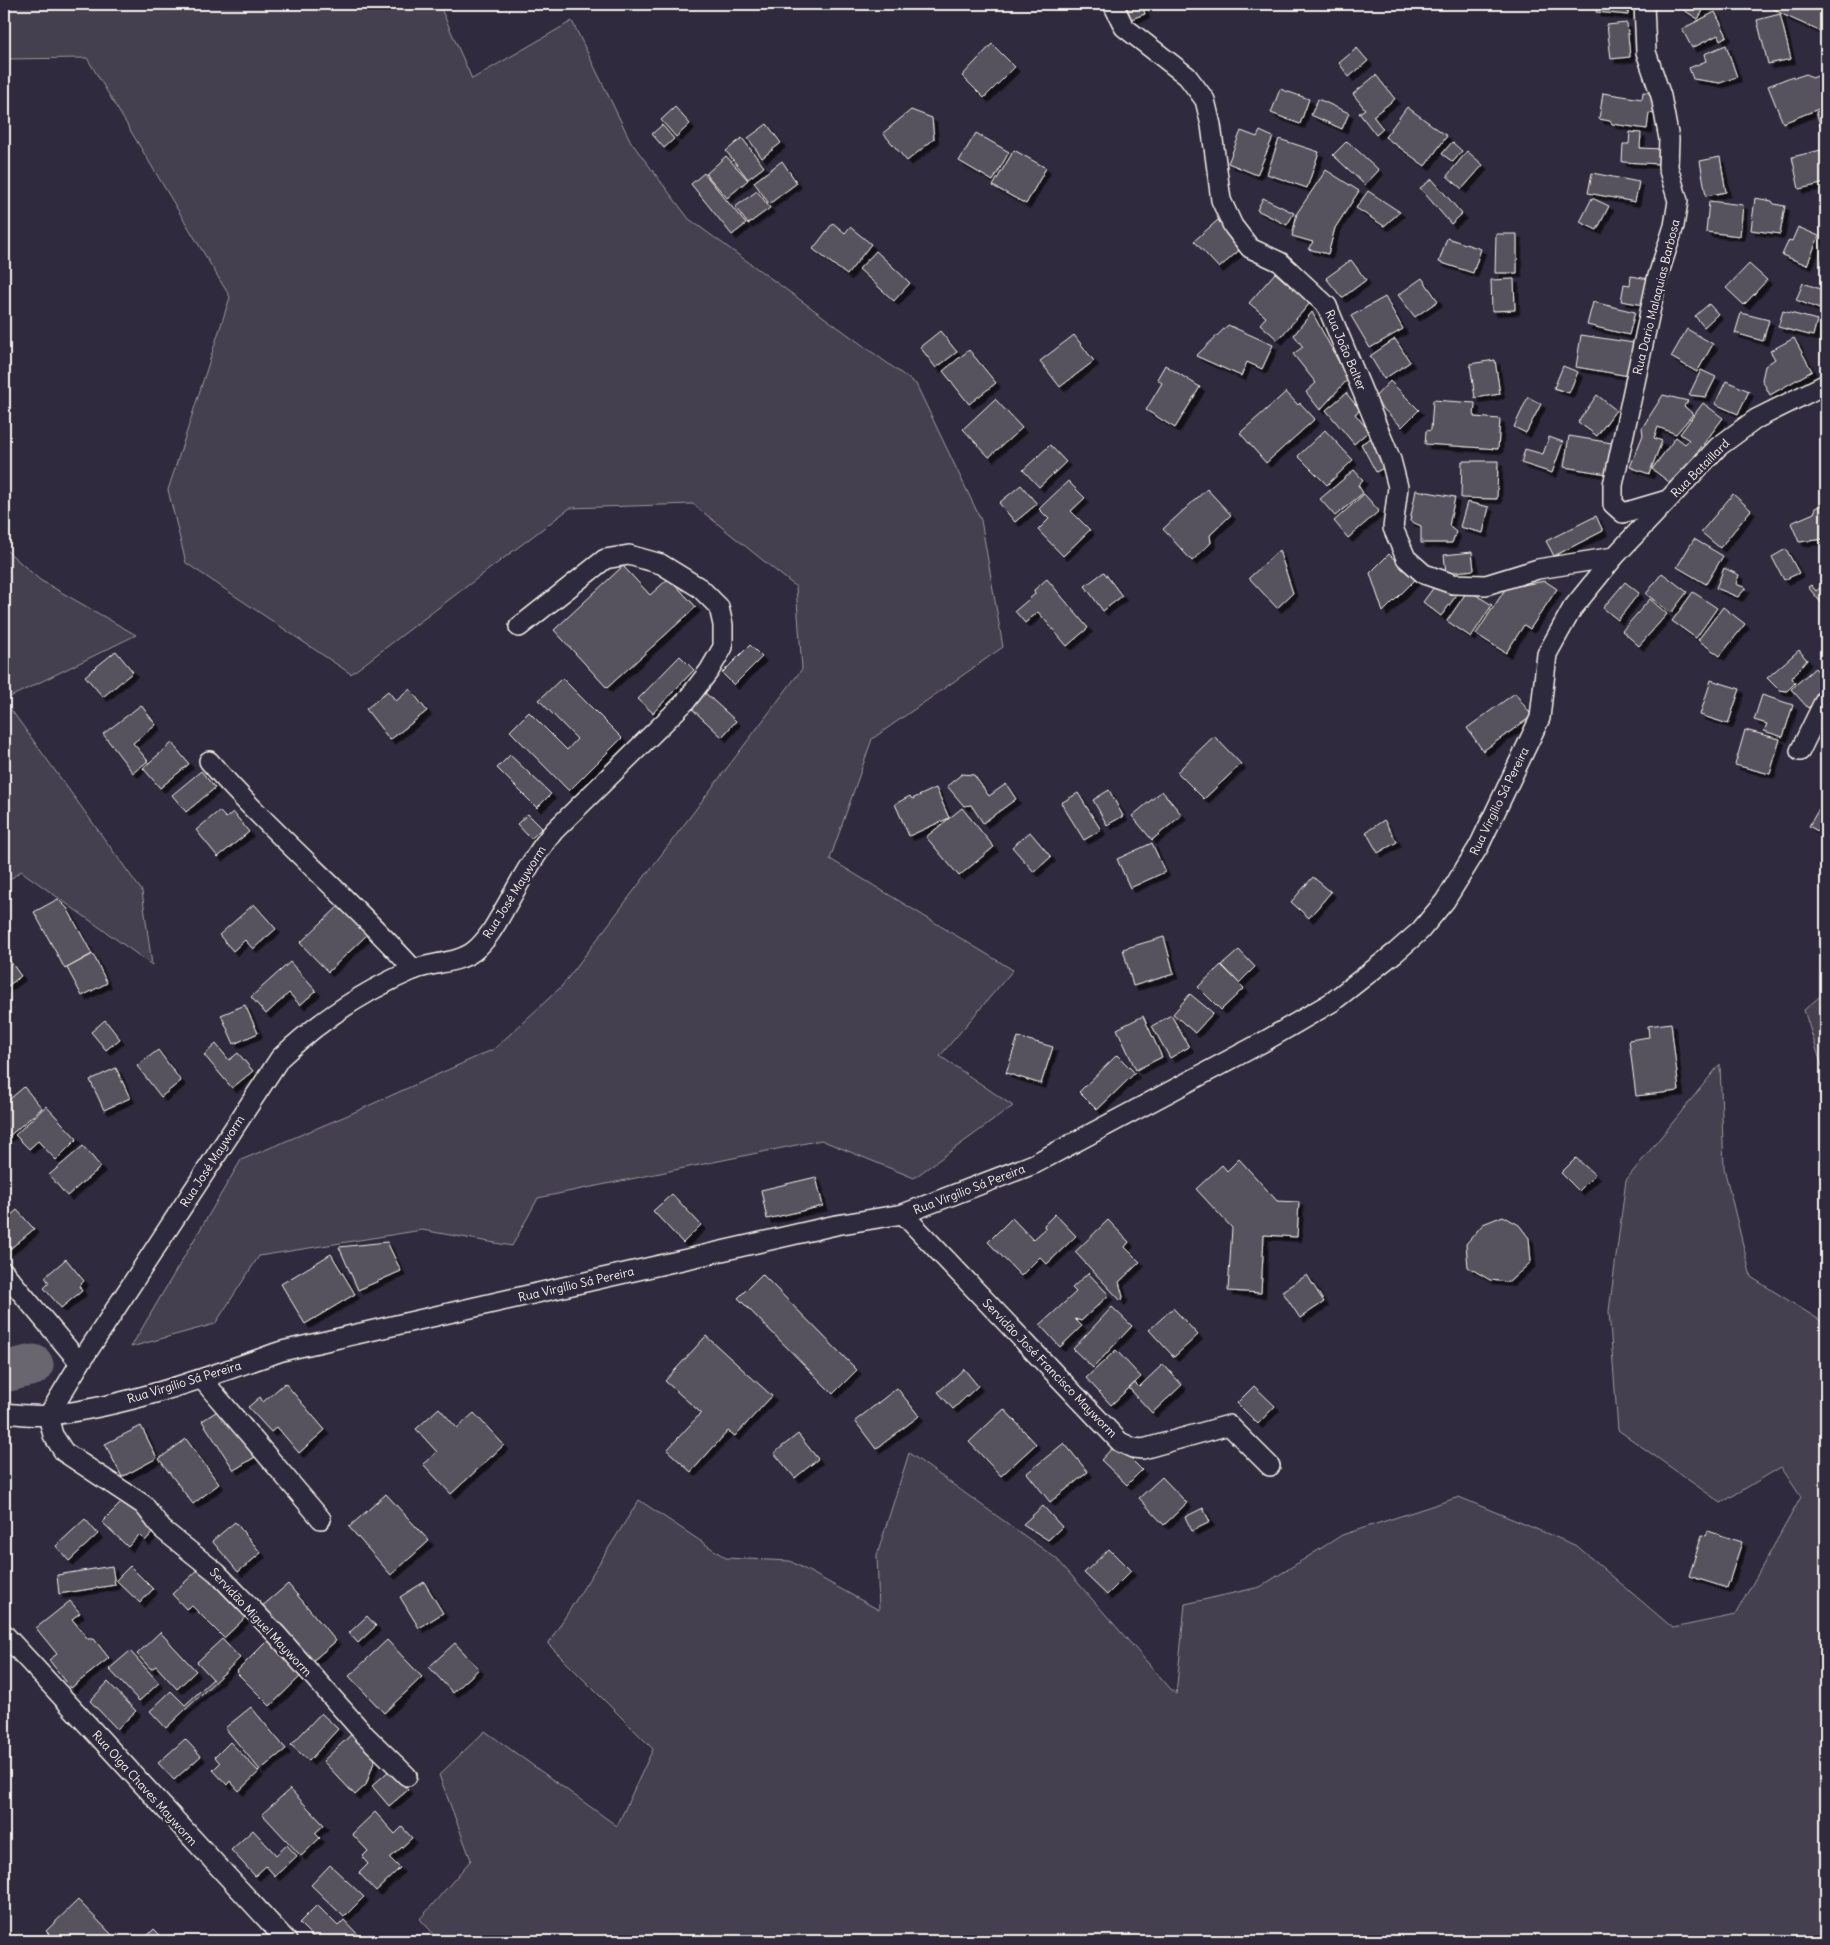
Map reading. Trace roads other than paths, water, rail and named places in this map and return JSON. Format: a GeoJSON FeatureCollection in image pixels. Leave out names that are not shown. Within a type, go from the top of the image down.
{"type":"FeatureCollection","features":[{"type":"Feature","properties":{"kind":"street","name":"Rua João Balter"},"geometry":{"type":"LineString","coordinates":[[1112,4],[1124,27],[1187,76],[1205,100],[1211,125],[1221,200],[1233,226],[1250,248],[1280,262],[1327,306],[1391,460],[1398,487],[1393,528],[1406,558],[1424,574],[1453,584],[1486,585],[1538,569],[1614,557]]}},
{"type":"Feature","properties":{"kind":"street","name":"Rua Dario Malaquias Barbosa"},"geometry":{"type":"LineString","coordinates":[[1644,4],[1646,52],[1661,96],[1669,139],[1668,167],[1678,201],[1674,226],[1658,279],[1644,338],[1614,485],[1613,504],[1623,513],[1668,500]]}},
{"type":"Feature","properties":{"kind":"street","name":"Rua Bataillard"},"geometry":{"type":"LineString","coordinates":[[1614,557],[1718,446],[1756,419],[1826,384]]}},
{"type":"Feature","properties":{"kind":"street","name":"Rua José Mayworm"},"geometry":{"type":"LineString","coordinates":[[48,1416],[80,1363],[280,1058],[308,1031],[341,1006],[414,970],[465,957],[483,941],[538,851],[554,831],[686,701],[709,671],[722,647],[723,625],[719,607],[700,588],[661,564],[629,555],[605,560],[519,627]]}},
{"type":"Feature","properties":{"kind":"street","name":"Rua Virgílio Sá Pereira"},"geometry":{"type":"LineString","coordinates":[[4,1413],[48,1416],[98,1407],[202,1378],[282,1351],[827,1228],[903,1214],[1034,1164],[1265,1041],[1332,1002],[1420,931],[1445,901],[1479,846],[1540,718],[1547,654],[1572,608],[1614,557]]}},
{"type":"Feature","properties":{"kind":"street"},"geometry":{"type":"LineString","coordinates":[[1800,751],[1826,698]]}},
{"type":"Feature","properties":{"kind":"street"},"geometry":{"type":"LineString","coordinates":[[209,761],[245,802],[387,940],[414,970]]}},
{"type":"Feature","properties":{"kind":"street","name":"Servidão José Francisco Mayworm"},"geometry":{"type":"LineString","coordinates":[[903,1214],[1120,1442],[1133,1448],[1143,1449],[1229,1425],[1270,1466]]}},
{"type":"Feature","properties":{"kind":"street"},"geometry":{"type":"LineString","coordinates":[[4,1272],[80,1363]]}},
{"type":"Feature","properties":{"kind":"street"},"geometry":{"type":"LineString","coordinates":[[202,1378],[321,1519]]}},
{"type":"Feature","properties":{"kind":"street","name":"Servidão Miguel Mayworm"},"geometry":{"type":"LineString","coordinates":[[48,1416],[53,1435],[64,1452],[144,1505],[162,1529],[217,1573],[277,1635],[365,1736],[407,1776]]}},
{"type":"Feature","properties":{"kind":"street","name":"Rua Olga Chaves Mayworm"},"geometry":{"type":"LineString","coordinates":[[4,1634],[287,1941]]}},
{"type":"Feature","properties":{"kind":"waterway"},"geometry":{"type":"LineString","coordinates":[[4,1372],[33,1365]]}}]}
